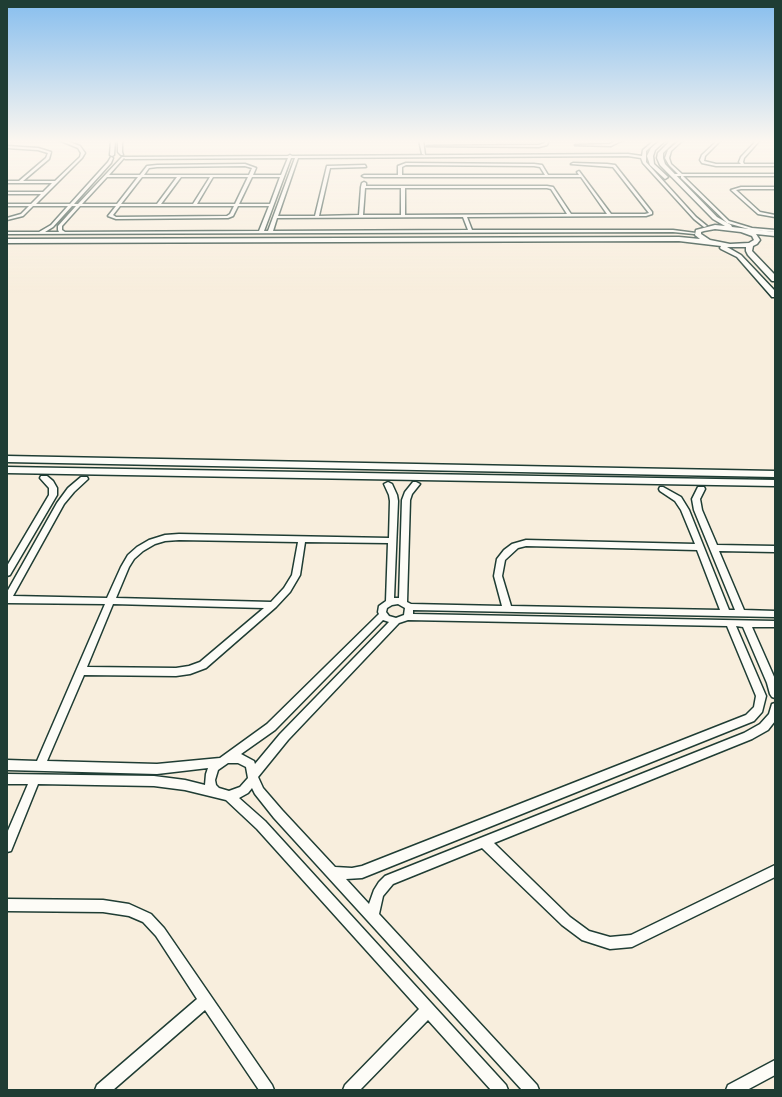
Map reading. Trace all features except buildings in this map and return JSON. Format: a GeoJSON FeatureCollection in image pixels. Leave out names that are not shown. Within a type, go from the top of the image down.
{"type":"FeatureCollection","features":[{"type":"Feature","properties":{"kind":"street"},"geometry":{"type":"LineString","coordinates":[[38,233],[50,228],[83,191]]}},
{"type":"Feature","properties":{"kind":"street"},"geometry":{"type":"LineString","coordinates":[[64,233],[60,230],[60,226],[91,191]]}},
{"type":"Feature","properties":{"kind":"street"},"geometry":{"type":"LineString","coordinates":[[128,191],[110,215],[112,218],[224,218],[232,215],[243,191]]}},
{"type":"Feature","properties":{"kind":"street"},"geometry":{"type":"LineString","coordinates":[[158,205],[168,191]]}},
{"type":"Feature","properties":{"kind":"street"},"geometry":{"type":"LineString","coordinates":[[194,205],[203,191]]}},
{"type":"Feature","properties":{"kind":"street"},"geometry":{"type":"LineString","coordinates":[[261,232],[277,191]]}},
{"type":"Feature","properties":{"kind":"street"},"geometry":{"type":"LineString","coordinates":[[270,232],[285,191]]}},
{"type":"Feature","properties":{"kind":"street"},"geometry":{"type":"LineString","coordinates":[[317,216],[323,191]]}},
{"type":"Feature","properties":{"kind":"street"},"geometry":{"type":"LineString","coordinates":[[361,216],[363,191]]}},
{"type":"Feature","properties":{"kind":"street"},"geometry":{"type":"LineString","coordinates":[[403,191],[403,216]]}},
{"type":"Feature","properties":{"kind":"street"},"geometry":{"type":"LineString","coordinates":[[554,191],[570,215]]}},
{"type":"Feature","properties":{"kind":"street"},"geometry":{"type":"LineString","coordinates":[[593,191],[610,215]]}},
{"type":"Feature","properties":{"kind":"street"},"geometry":{"type":"LineString","coordinates":[[276,217],[646,215],[651,212],[634,191]]}},
{"type":"Feature","properties":{"kind":"street"},"geometry":{"type":"LineString","coordinates":[[671,191],[696,219],[700,230]]}},
{"type":"Feature","properties":{"kind":"street"},"geometry":{"type":"LineString","coordinates":[[678,191],[705,220],[700,230],[699,237],[735,254],[775,295]]}},
{"type":"Feature","properties":{"kind":"street"},"geometry":{"type":"LineString","coordinates":[[688,191],[714,218],[737,229]]}},
{"type":"Feature","properties":{"kind":"street"},"geometry":{"type":"LineString","coordinates":[[697,191],[728,222],[746,228],[775,233]]}},
{"type":"Feature","properties":{"kind":"street"},"geometry":{"type":"LineString","coordinates":[[734,191],[759,213],[775,216]]}},
{"type":"Feature","properties":{"kind":"street"},"geometry":{"type":"LineString","coordinates":[[7,193],[44,193]]}},
{"type":"Feature","properties":{"kind":"street"},"geometry":{"type":"LineString","coordinates":[[7,218],[20,216],[44,193]]}},
{"type":"Feature","properties":{"kind":"street"},"geometry":{"type":"LineString","coordinates":[[7,205],[271,205]]}},
{"type":"Feature","properties":{"kind":"street"},"geometry":{"type":"LineString","coordinates":[[465,216],[470,231]]}},
{"type":"Feature","properties":{"kind":"street"},"geometry":{"type":"LineString","coordinates":[[7,237],[669,235],[715,227],[775,233]]}},
{"type":"Feature","properties":{"kind":"street"},"geometry":{"type":"LineString","coordinates":[[7,233],[700,230]]}},
{"type":"Feature","properties":{"kind":"street"},"geometry":{"type":"LineString","coordinates":[[746,231],[754,235],[757,240],[749,251],[750,254]]}},
{"type":"Feature","properties":{"kind":"street"},"geometry":{"type":"LineString","coordinates":[[7,241],[679,239],[730,246],[753,244],[775,238]]}},
{"type":"Feature","properties":{"kind":"street"},"geometry":{"type":"LineString","coordinates":[[735,254],[740,252],[750,254],[775,279]]}},
{"type":"Feature","properties":{"kind":"street"},"geometry":{"type":"LineString","coordinates":[[7,459],[775,474]]}},
{"type":"Feature","properties":{"kind":"street"},"geometry":{"type":"LineString","coordinates":[[7,470],[69,475],[775,483]]}},
{"type":"Feature","properties":{"kind":"street"},"geometry":{"type":"LineString","coordinates":[[7,478],[44,478],[69,475],[84,479],[775,490]]}},
{"type":"Feature","properties":{"kind":"street"},"geometry":{"type":"LineString","coordinates":[[7,573],[53,495],[54,488],[50,482],[44,478]]}},
{"type":"Feature","properties":{"kind":"street"},"geometry":{"type":"LineString","coordinates":[[84,479],[71,490],[61,503],[7,600],[273,605]]}},
{"type":"Feature","properties":{"kind":"street"},"geometry":{"type":"LineString","coordinates":[[388,484],[394,501],[390,602],[382,609],[383,615],[389,620],[396,621]]}},
{"type":"Feature","properties":{"kind":"street"},"geometry":{"type":"LineString","coordinates":[[407,617],[409,614],[406,604],[406,500],[408,494],[416,484]]}},
{"type":"Feature","properties":{"kind":"street"},"geometry":{"type":"LineString","coordinates":[[663,488],[678,499],[685,510],[726,613]]}},
{"type":"Feature","properties":{"kind":"street"},"geometry":{"type":"LineString","coordinates":[[701,489],[696,499],[698,510],[741,613]]}},
{"type":"Feature","properties":{"kind":"street"},"geometry":{"type":"LineString","coordinates":[[685,510],[698,510]]}},
{"type":"Feature","properties":{"kind":"street"},"geometry":{"type":"LineString","coordinates":[[40,766],[130,557],[140,549],[152,542],[165,538],[179,537],[392,541]]}},
{"type":"Feature","properties":{"kind":"street"},"geometry":{"type":"LineString","coordinates":[[81,671],[176,672],[190,670],[203,664],[273,605],[287,590],[296,575],[302,539]]}},
{"type":"Feature","properties":{"kind":"street"},"geometry":{"type":"LineString","coordinates":[[506,608],[498,576],[499,567],[507,552],[515,546],[526,543],[539,543],[700,547]]}},
{"type":"Feature","properties":{"kind":"street"},"geometry":{"type":"LineString","coordinates":[[714,548],[775,548]]}},
{"type":"Feature","properties":{"kind":"street"},"geometry":{"type":"LineString","coordinates":[[390,602],[506,608],[775,614]]}},
{"type":"Feature","properties":{"kind":"street"},"geometry":{"type":"LineString","coordinates":[[216,792],[211,787],[210,780],[214,767],[271,727],[383,615]]}},
{"type":"Feature","properties":{"kind":"street"},"geometry":{"type":"LineString","coordinates":[[229,796],[244,790],[284,737],[396,621],[407,617],[775,624]]}},
{"type":"Feature","properties":{"kind":"street"},"geometry":{"type":"LineString","coordinates":[[333,873],[352,874],[362,872],[750,718],[759,709],[761,696],[730,623]]}},
{"type":"Feature","properties":{"kind":"street"},"geometry":{"type":"LineString","coordinates":[[746,624],[772,683],[775,694]]}},
{"type":"Feature","properties":{"kind":"street"},"geometry":{"type":"LineString","coordinates":[[372,916],[378,894],[383,886],[390,880],[748,736],[764,727],[774,715],[775,708]]}},
{"type":"Feature","properties":{"kind":"street"},"geometry":{"type":"LineString","coordinates":[[7,765],[157,769],[223,761],[233,758],[245,760],[250,764],[253,777],[273,808],[532,1090]]}},
{"type":"Feature","properties":{"kind":"street"},"geometry":{"type":"LineString","coordinates":[[7,779],[154,781],[185,785],[229,796],[261,825],[501,1090]]}},
{"type":"Feature","properties":{"kind":"street"},"geometry":{"type":"LineString","coordinates":[[7,847],[35,779]]}},
{"type":"Feature","properties":{"kind":"street"},"geometry":{"type":"LineString","coordinates":[[484,842],[566,921],[586,936],[610,943],[632,941],[775,871]]}},
{"type":"Feature","properties":{"kind":"street"},"geometry":{"type":"LineString","coordinates":[[7,905],[103,906],[129,910],[147,918],[160,932],[267,1090]]}},
{"type":"Feature","properties":{"kind":"street"},"geometry":{"type":"LineString","coordinates":[[102,1090],[206,1000]]}},
{"type":"Feature","properties":{"kind":"street"},"geometry":{"type":"LineString","coordinates":[[350,1090],[428,1010]]}},
{"type":"Feature","properties":{"kind":"street"},"geometry":{"type":"LineString","coordinates":[[733,1090],[775,1067]]}}]}
